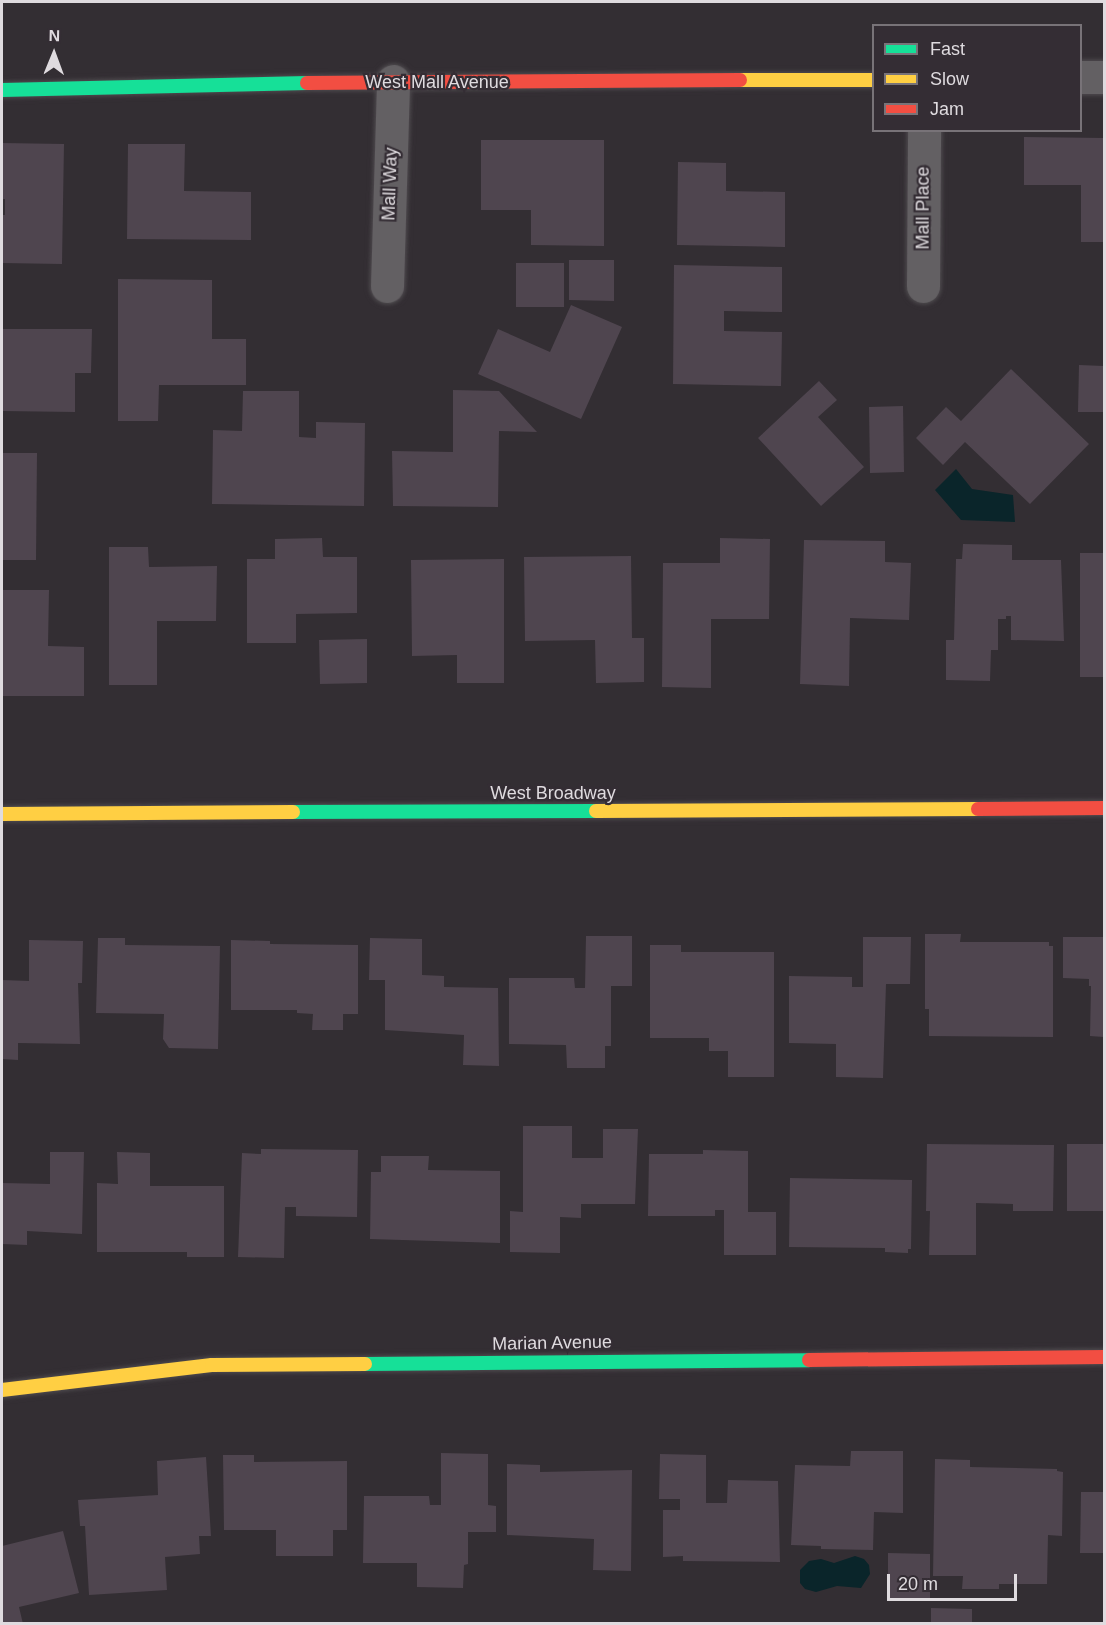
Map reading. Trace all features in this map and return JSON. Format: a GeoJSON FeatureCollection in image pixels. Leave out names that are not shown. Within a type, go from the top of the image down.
{"type":"FeatureCollection","features":[{"type":"Feature","properties":{"kind":"street"},"geometry":{"type":"LineString","coordinates":[[1082,77],[1104,77]]}},
{"type":"Feature","properties":{"kind":"street","name":"West Mall Avenue"},"geometry":{"type":"LineString","coordinates":[[2,90],[393,81],[872,80]]}},
{"type":"Feature","properties":{"kind":"street","name":"Mall Way"},"geometry":{"type":"LineString","coordinates":[[387,286],[393,81]]}},
{"type":"Feature","properties":{"kind":"street","name":"Mall Place"},"geometry":{"type":"LineString","coordinates":[[923,286],[924,132]]}},
{"type":"Feature","properties":{"kind":"street","name":"West Broadway"},"geometry":{"type":"LineString","coordinates":[[2,814],[1104,808]]}},
{"type":"Feature","properties":{"kind":"street","name":"Marian Avenue"},"geometry":{"type":"LineString","coordinates":[[2,1390],[212,1365],[1104,1357]]}},
{"type":"Feature","properties":{"kind":"water"},"geometry":{"type":"Polygon","coordinates":[[[956,469],[972,489],[1013,495],[1015,522],[961,520],[935,490],[956,469]]]}},
{"type":"Feature","properties":{"kind":"water"},"geometry":{"type":"Polygon","coordinates":[[[855,1556],[864,1559],[869,1565],[870,1574],[861,1588],[837,1586],[816,1592],[805,1589],[800,1583],[800,1570],[809,1561],[821,1559],[834,1563],[855,1556]]]}},
{"type":"Feature","properties":{"kind":"building"},"geometry":{"type":"Polygon","coordinates":[[[1024,137],[1104,138],[1104,242],[1081,242],[1081,185],[1024,185],[1024,137]]]}},
{"type":"Feature","properties":{"kind":"building"},"geometry":{"type":"Polygon","coordinates":[[[481,140],[604,140],[604,246],[531,245],[531,210],[481,210],[481,140]]]}},
{"type":"Feature","properties":{"kind":"building"},"geometry":{"type":"Polygon","coordinates":[[[2,143],[64,144],[62,264],[2,263],[2,215],[5,215],[5,199],[2,199],[2,143]]]}},
{"type":"Feature","properties":{"kind":"building"},"geometry":{"type":"Polygon","coordinates":[[[128,144],[185,144],[184,191],[251,192],[251,240],[127,239],[128,144]]]}},
{"type":"Feature","properties":{"kind":"building"},"geometry":{"type":"Polygon","coordinates":[[[678,162],[726,163],[726,191],[785,192],[785,247],[677,245],[678,162]]]}},
{"type":"Feature","properties":{"kind":"building"},"geometry":{"type":"Polygon","coordinates":[[[569,260],[614,260],[614,301],[569,300],[569,260]]]}},
{"type":"Feature","properties":{"kind":"building"},"geometry":{"type":"Polygon","coordinates":[[[516,263],[564,263],[564,307],[516,307],[516,263]]]}},
{"type":"Feature","properties":{"kind":"building"},"geometry":{"type":"Polygon","coordinates":[[[674,265],[782,267],[782,312],[724,311],[724,331],[782,332],[781,386],[673,384],[674,265]]]}},
{"type":"Feature","properties":{"kind":"building"},"geometry":{"type":"Polygon","coordinates":[[[118,279],[212,280],[212,339],[246,339],[246,385],[159,385],[158,421],[118,421],[118,279]]]}},
{"type":"Feature","properties":{"kind":"building"},"geometry":{"type":"Polygon","coordinates":[[[571,305],[622,327],[581,419],[478,374],[498,329],[550,352],[571,305]]]}},
{"type":"Feature","properties":{"kind":"building"},"geometry":{"type":"Polygon","coordinates":[[[2,329],[92,329],[91,373],[75,373],[75,412],[2,411],[2,329]]]}},
{"type":"Feature","properties":{"kind":"building"},"geometry":{"type":"Polygon","coordinates":[[[1079,365],[1104,366],[1104,412],[1078,412],[1079,365]]]}},
{"type":"Feature","properties":{"kind":"building"},"geometry":{"type":"Polygon","coordinates":[[[1011,369],[1089,444],[1030,504],[965,442],[943,465],[916,438],[946,407],[961,421],[1011,369]]]}},
{"type":"Feature","properties":{"kind":"building"},"geometry":{"type":"Polygon","coordinates":[[[819,381],[837,400],[818,417],[864,467],[821,506],[758,438],[819,381]]]}},
{"type":"Feature","properties":{"kind":"building"},"geometry":{"type":"Polygon","coordinates":[[[453,390],[499,391],[537,432],[499,431],[498,507],[393,506],[392,451],[453,452],[453,390]]]}},
{"type":"Feature","properties":{"kind":"building"},"geometry":{"type":"Polygon","coordinates":[[[243,391],[299,391],[299,437],[316,438],[316,422],[365,423],[364,506],[212,504],[213,430],[242,431],[243,391]]]}},
{"type":"Feature","properties":{"kind":"building"},"geometry":{"type":"Polygon","coordinates":[[[903,406],[904,472],[870,473],[869,407],[903,406]]]}},
{"type":"Feature","properties":{"kind":"building"},"geometry":{"type":"Polygon","coordinates":[[[2,453],[37,453],[36,560],[2,560],[2,453]]]}},
{"type":"Feature","properties":{"kind":"building"},"geometry":{"type":"Polygon","coordinates":[[[322,538],[323,557],[357,557],[357,613],[296,614],[296,643],[247,643],[247,559],[275,559],[275,539],[322,538]]]}},
{"type":"Feature","properties":{"kind":"building"},"geometry":{"type":"Polygon","coordinates":[[[720,538],[770,539],[769,619],[711,619],[711,688],[662,687],[663,563],[720,563],[720,538]]]}},
{"type":"Feature","properties":{"kind":"building"},"geometry":{"type":"Polygon","coordinates":[[[804,540],[885,541],[885,562],[911,563],[909,620],[850,618],[849,686],[800,684],[804,540]]]}},
{"type":"Feature","properties":{"kind":"building"},"geometry":{"type":"Polygon","coordinates":[[[963,544],[1012,545],[1012,560],[1061,560],[1064,641],[1011,640],[1011,616],[1006,616],[1006,619],[998,619],[998,650],[991,650],[990,681],[946,680],[946,640],[954,640],[956,559],[962,559],[963,544]]]}},
{"type":"Feature","properties":{"kind":"building"},"geometry":{"type":"Polygon","coordinates":[[[109,547],[148,547],[149,567],[217,566],[216,621],[157,621],[157,685],[109,685],[109,547]]]}},
{"type":"Feature","properties":{"kind":"building"},"geometry":{"type":"Polygon","coordinates":[[[1080,553],[1104,553],[1104,677],[1080,677],[1080,553]]]}},
{"type":"Feature","properties":{"kind":"building"},"geometry":{"type":"Polygon","coordinates":[[[631,556],[632,638],[644,638],[644,682],[596,683],[595,640],[525,641],[524,557],[631,556]]]}},
{"type":"Feature","properties":{"kind":"building"},"geometry":{"type":"Polygon","coordinates":[[[504,559],[504,683],[457,683],[457,655],[412,656],[411,560],[504,559]]]}},
{"type":"Feature","properties":{"kind":"building"},"geometry":{"type":"Polygon","coordinates":[[[2,590],[49,590],[48,646],[84,647],[84,696],[2,696],[2,590]]]}},
{"type":"Feature","properties":{"kind":"building"},"geometry":{"type":"Polygon","coordinates":[[[367,639],[367,683],[320,684],[319,640],[367,639]]]}},
{"type":"Feature","properties":{"kind":"building"},"geometry":{"type":"Polygon","coordinates":[[[925,934],[961,934],[960,942],[1049,942],[1049,946],[1053,946],[1053,1037],[929,1036],[929,1009],[925,1009],[925,934]]]}},
{"type":"Feature","properties":{"kind":"building"},"geometry":{"type":"Polygon","coordinates":[[[586,936],[632,936],[632,986],[611,986],[611,1046],[605,1046],[605,1068],[567,1068],[566,1045],[509,1044],[509,978],[574,978],[575,988],[585,988],[586,936]]]}},
{"type":"Feature","properties":{"kind":"building"},"geometry":{"type":"Polygon","coordinates":[[[863,937],[911,937],[910,984],[886,984],[883,1078],[836,1077],[836,1044],[789,1043],[789,976],[852,977],[852,987],[863,987],[863,937]]]}},
{"type":"Feature","properties":{"kind":"building"},"geometry":{"type":"Polygon","coordinates":[[[1063,937],[1104,937],[1104,1037],[1090,1036],[1091,986],[1089,986],[1089,979],[1063,978],[1063,937]]]}},
{"type":"Feature","properties":{"kind":"building"},"geometry":{"type":"Polygon","coordinates":[[[98,938],[125,938],[125,945],[220,946],[218,1049],[169,1048],[163,1039],[164,1014],[96,1013],[98,938]]]}},
{"type":"Feature","properties":{"kind":"building"},"geometry":{"type":"Polygon","coordinates":[[[370,938],[422,939],[422,975],[444,976],[444,987],[498,988],[499,1066],[463,1065],[464,1035],[385,1030],[385,980],[369,980],[370,938]]]}},
{"type":"Feature","properties":{"kind":"building"},"geometry":{"type":"Polygon","coordinates":[[[29,940],[83,941],[82,983],[78,983],[80,1044],[18,1043],[18,1060],[2,1059],[2,980],[29,981],[29,940]]]}},
{"type":"Feature","properties":{"kind":"building"},"geometry":{"type":"Polygon","coordinates":[[[231,940],[270,941],[270,944],[358,945],[358,1014],[343,1014],[343,1030],[312,1030],[313,1014],[297,1013],[297,1010],[231,1010],[231,940]]]}},
{"type":"Feature","properties":{"kind":"building"},"geometry":{"type":"Polygon","coordinates":[[[650,945],[681,945],[681,952],[774,952],[774,1077],[728,1077],[728,1051],[709,1051],[709,1038],[650,1038],[650,945]]]}},
{"type":"Feature","properties":{"kind":"building"},"geometry":{"type":"Polygon","coordinates":[[[523,1126],[572,1126],[572,1158],[603,1158],[603,1129],[638,1129],[635,1204],[581,1204],[581,1218],[560,1217],[560,1253],[510,1252],[510,1211],[523,1212],[523,1126]]]}},
{"type":"Feature","properties":{"kind":"building"},"geometry":{"type":"Polygon","coordinates":[[[927,1144],[1054,1145],[1053,1211],[1013,1211],[1013,1204],[976,1203],[976,1255],[929,1255],[930,1211],[926,1211],[927,1144]]]}},
{"type":"Feature","properties":{"kind":"building"},"geometry":{"type":"Polygon","coordinates":[[[1067,1144],[1104,1144],[1104,1211],[1067,1211],[1067,1144]]]}},
{"type":"Feature","properties":{"kind":"building"},"geometry":{"type":"Polygon","coordinates":[[[261,1149],[358,1150],[357,1217],[296,1216],[296,1207],[285,1207],[284,1258],[238,1257],[242,1153],[261,1154],[261,1149]]]}},
{"type":"Feature","properties":{"kind":"building"},"geometry":{"type":"Polygon","coordinates":[[[703,1150],[748,1151],[748,1212],[776,1212],[776,1255],[724,1255],[724,1210],[715,1210],[715,1216],[648,1216],[649,1154],[703,1154],[703,1150]]]}},
{"type":"Feature","properties":{"kind":"building"},"geometry":{"type":"Polygon","coordinates":[[[50,1152],[84,1152],[82,1234],[27,1231],[27,1245],[2,1244],[2,1183],[50,1184],[50,1152]]]}},
{"type":"Feature","properties":{"kind":"building"},"geometry":{"type":"Polygon","coordinates":[[[117,1152],[150,1153],[150,1186],[224,1186],[224,1257],[187,1257],[187,1252],[97,1252],[97,1183],[118,1184],[117,1152]]]}},
{"type":"Feature","properties":{"kind":"building"},"geometry":{"type":"Polygon","coordinates":[[[381,1156],[429,1156],[428,1170],[500,1171],[500,1243],[370,1239],[371,1172],[381,1172],[381,1156]]]}},
{"type":"Feature","properties":{"kind":"building"},"geometry":{"type":"Polygon","coordinates":[[[790,1178],[912,1180],[911,1249],[908,1249],[908,1253],[885,1252],[885,1248],[789,1247],[790,1178]]]}},
{"type":"Feature","properties":{"kind":"building"},"geometry":{"type":"Polygon","coordinates":[[[851,1451],[903,1451],[903,1513],[874,1512],[873,1550],[821,1549],[821,1546],[791,1545],[795,1465],[850,1466],[851,1451]]]}},
{"type":"Feature","properties":{"kind":"building"},"geometry":{"type":"Polygon","coordinates":[[[441,1453],[488,1454],[488,1505],[496,1506],[496,1532],[468,1532],[468,1564],[464,1565],[463,1588],[417,1587],[417,1563],[363,1563],[364,1496],[429,1496],[430,1505],[441,1505],[441,1453]]]}},
{"type":"Feature","properties":{"kind":"building"},"geometry":{"type":"Polygon","coordinates":[[[660,1454],[706,1455],[706,1503],[727,1503],[728,1480],[778,1481],[780,1562],[683,1561],[683,1556],[663,1557],[663,1510],[680,1510],[680,1499],[659,1499],[660,1454]]]}},
{"type":"Feature","properties":{"kind":"building"},"geometry":{"type":"Polygon","coordinates":[[[223,1455],[254,1455],[254,1462],[347,1461],[347,1530],[333,1530],[333,1556],[276,1556],[276,1530],[224,1530],[223,1455]]]}},
{"type":"Feature","properties":{"kind":"building"},"geometry":{"type":"Polygon","coordinates":[[[206,1457],[211,1536],[199,1536],[200,1554],[165,1557],[167,1590],[89,1595],[85,1526],[80,1526],[78,1500],[158,1495],[157,1461],[206,1457]]]}},
{"type":"Feature","properties":{"kind":"building"},"geometry":{"type":"Polygon","coordinates":[[[935,1459],[970,1460],[970,1467],[1057,1469],[1063,1472],[1062,1536],[1048,1535],[1047,1584],[999,1584],[999,1589],[962,1589],[963,1576],[933,1576],[935,1459]]]}},
{"type":"Feature","properties":{"kind":"building"},"geometry":{"type":"Polygon","coordinates":[[[507,1464],[540,1465],[540,1472],[632,1470],[631,1571],[593,1570],[594,1539],[507,1535],[507,1464]]]}},
{"type":"Feature","properties":{"kind":"building"},"geometry":{"type":"Polygon","coordinates":[[[1081,1492],[1104,1492],[1104,1553],[1080,1553],[1081,1492]]]}},
{"type":"Feature","properties":{"kind":"building"},"geometry":{"type":"Polygon","coordinates":[[[63,1531],[79,1593],[19,1607],[23,1624],[2,1624],[2,1546],[63,1531]]]}},
{"type":"Feature","properties":{"kind":"building"},"geometry":{"type":"Polygon","coordinates":[[[888,1553],[930,1554],[930,1599],[888,1599],[888,1553]]]}},
{"type":"Feature","properties":{"kind":"building"},"geometry":{"type":"Polygon","coordinates":[[[931,1608],[972,1609],[972,1624],[931,1624],[931,1608]]]}},
{"type":"Feature","properties":{"kind":"traffic: fast"},"geometry":{"type":"LineString","coordinates":[[2,90],[307,83]]}},
{"type":"Feature","properties":{"kind":"traffic: fast"},"geometry":{"type":"LineString","coordinates":[[293,812],[596,811]]}},
{"type":"Feature","properties":{"kind":"traffic: fast"},"geometry":{"type":"LineString","coordinates":[[365,1364],[809,1360]]}},
{"type":"Feature","properties":{"kind":"traffic: slow"},"geometry":{"type":"LineString","coordinates":[[740,80],[872,80]]}},
{"type":"Feature","properties":{"kind":"traffic: slow"},"geometry":{"type":"LineString","coordinates":[[596,811],[978,809]]}},
{"type":"Feature","properties":{"kind":"traffic: slow"},"geometry":{"type":"LineString","coordinates":[[2,814],[293,812]]}},
{"type":"Feature","properties":{"kind":"traffic: slow"},"geometry":{"type":"LineString","coordinates":[[2,1390],[212,1365],[365,1364]]}},
{"type":"Feature","properties":{"kind":"traffic: jam"},"geometry":{"type":"LineString","coordinates":[[307,83],[740,80]]}},
{"type":"Feature","properties":{"kind":"traffic: jam"},"geometry":{"type":"LineString","coordinates":[[978,809],[1104,808]]}},
{"type":"Feature","properties":{"kind":"traffic: jam"},"geometry":{"type":"LineString","coordinates":[[809,1360],[1104,1357]]}}]}
